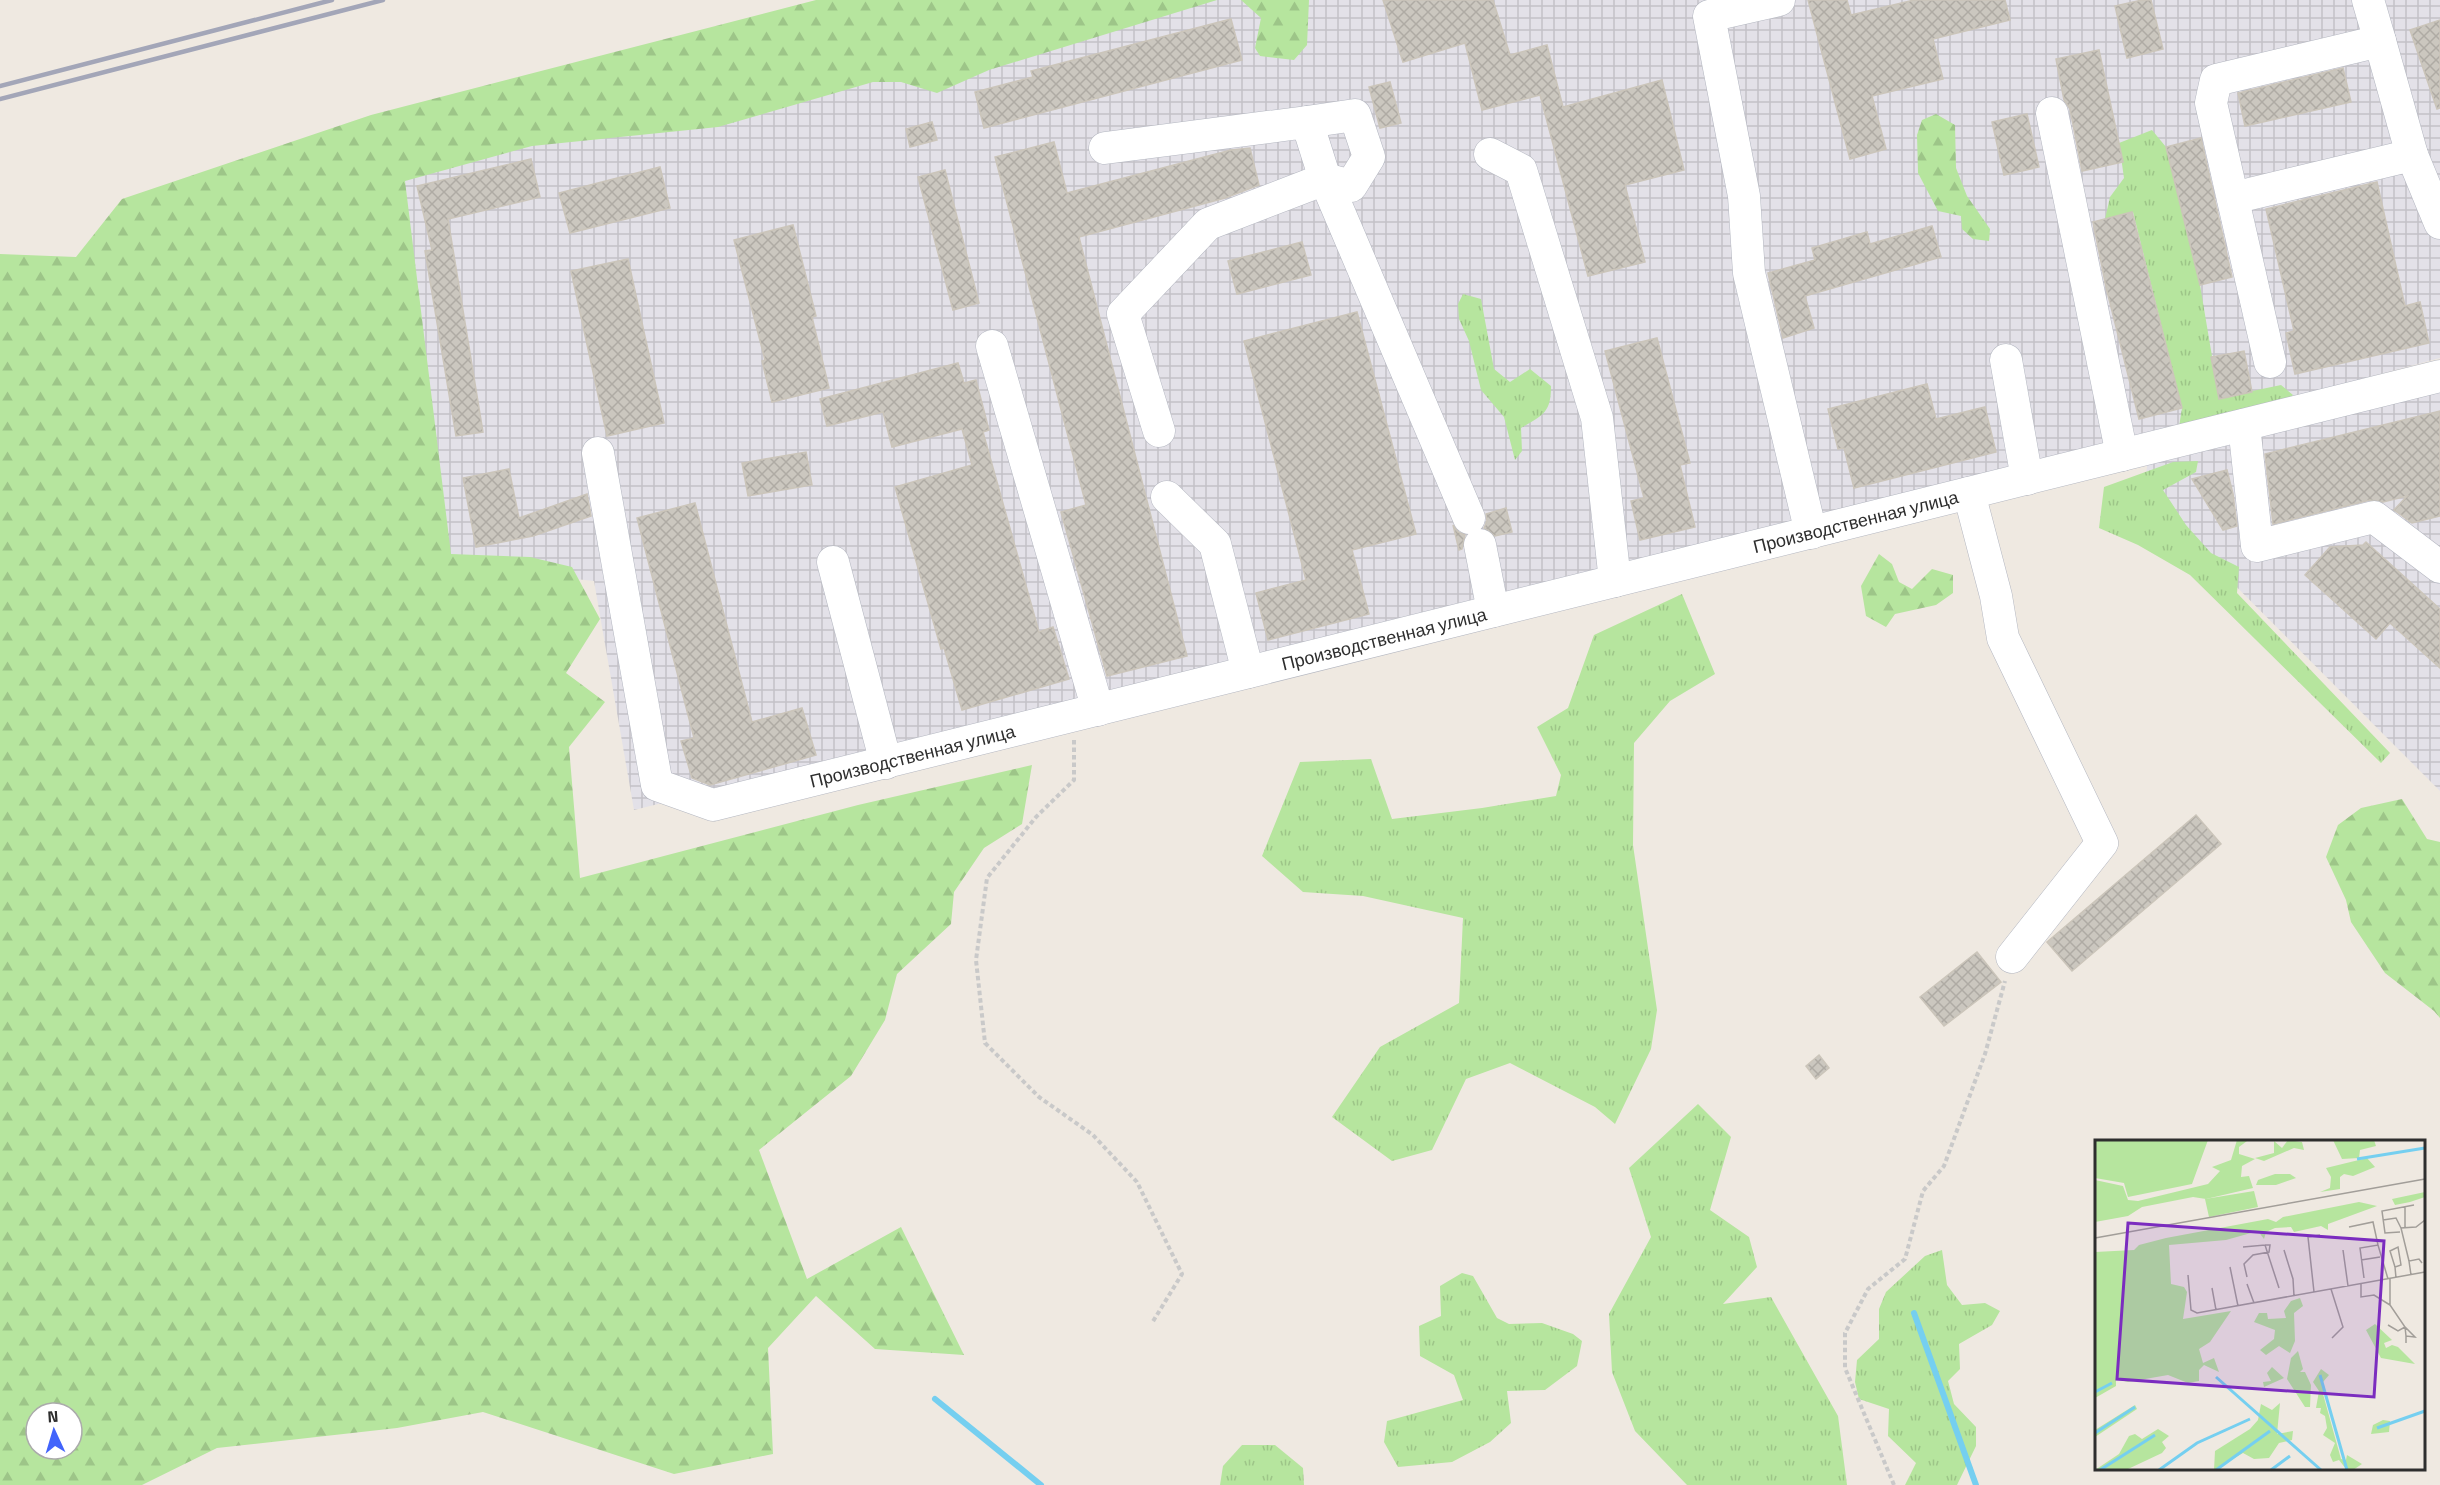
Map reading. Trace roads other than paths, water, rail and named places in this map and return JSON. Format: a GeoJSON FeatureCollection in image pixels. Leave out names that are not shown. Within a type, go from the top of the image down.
{"type":"FeatureCollection","features":[{"type":"Feature","properties":{"kind":"street"},"geometry":{"type":"LineString","coordinates":[[1779,0],[1710,16],[1744,196],[1749,273],[1811,532]]}},
{"type":"Feature","properties":{"kind":"street"},"geometry":{"type":"LineString","coordinates":[[2368,0],[2412,155],[2440,223]]}},
{"type":"Feature","properties":{"kind":"street"},"geometry":{"type":"LineString","coordinates":[[2270,362],[2211,104],[2216,80],[2380,41]]}},
{"type":"Feature","properties":{"kind":"street"},"geometry":{"type":"LineString","coordinates":[[2052,113],[2122,455]]}},
{"type":"Feature","properties":{"kind":"street"},"geometry":{"type":"LineString","coordinates":[[1105,148],[1355,115],[1370,157],[1351,186],[1324,179],[1208,224],[1123,314],[1159,430]]}},
{"type":"Feature","properties":{"kind":"street"},"geometry":{"type":"LineString","coordinates":[[1307,122],[1324,179],[1475,531],[1494,611]]}},
{"type":"Feature","properties":{"kind":"street"},"geometry":{"type":"LineString","coordinates":[[1490,154],[1521,170],[1598,418],[1615,581]]}},
{"type":"Feature","properties":{"kind":"street"},"geometry":{"type":"LineString","coordinates":[[2233,198],[2412,155]]}},
{"type":"Feature","properties":{"kind":"street"},"geometry":{"type":"LineString","coordinates":[[992,346],[1086,713]]}},
{"type":"Feature","properties":{"kind":"street"},"geometry":{"type":"LineString","coordinates":[[2006,360],[2027,479]]}},
{"type":"Feature","properties":{"kind":"street","name":"Производственная улица"},"geometry":{"type":"LineString","coordinates":[[598,453],[657,785],[713,806],[2440,376]]}},
{"type":"Feature","properties":{"kind":"street"},"geometry":{"type":"LineString","coordinates":[[2244,425],[2257,546],[2374,517],[2440,567]]}},
{"type":"Feature","properties":{"kind":"street"},"geometry":{"type":"LineString","coordinates":[[1969,493],[1996,596],[2003,638],[2102,843],[2012,957]]}},
{"type":"Feature","properties":{"kind":"street"},"geometry":{"type":"LineString","coordinates":[[1167,497],[1215,544],[1248,672]]}},
{"type":"Feature","properties":{"kind":"street"},"geometry":{"type":"LineString","coordinates":[[833,562],[886,763]]}},
{"type":"Feature","properties":{"kind":"waterway"},"geometry":{"type":"LineString","coordinates":[[1914,1313],[1976,1485]]}},
{"type":"Feature","properties":{"kind":"waterway"},"geometry":{"type":"LineString","coordinates":[[935,1399],[1041,1485]]}},
{"type":"Feature","properties":{"kind":"railway"},"geometry":{"type":"LineString","coordinates":[[0,86],[332,0]]}},
{"type":"Feature","properties":{"kind":"railway"},"geometry":{"type":"LineString","coordinates":[[0,99],[383,0]]}}]}
